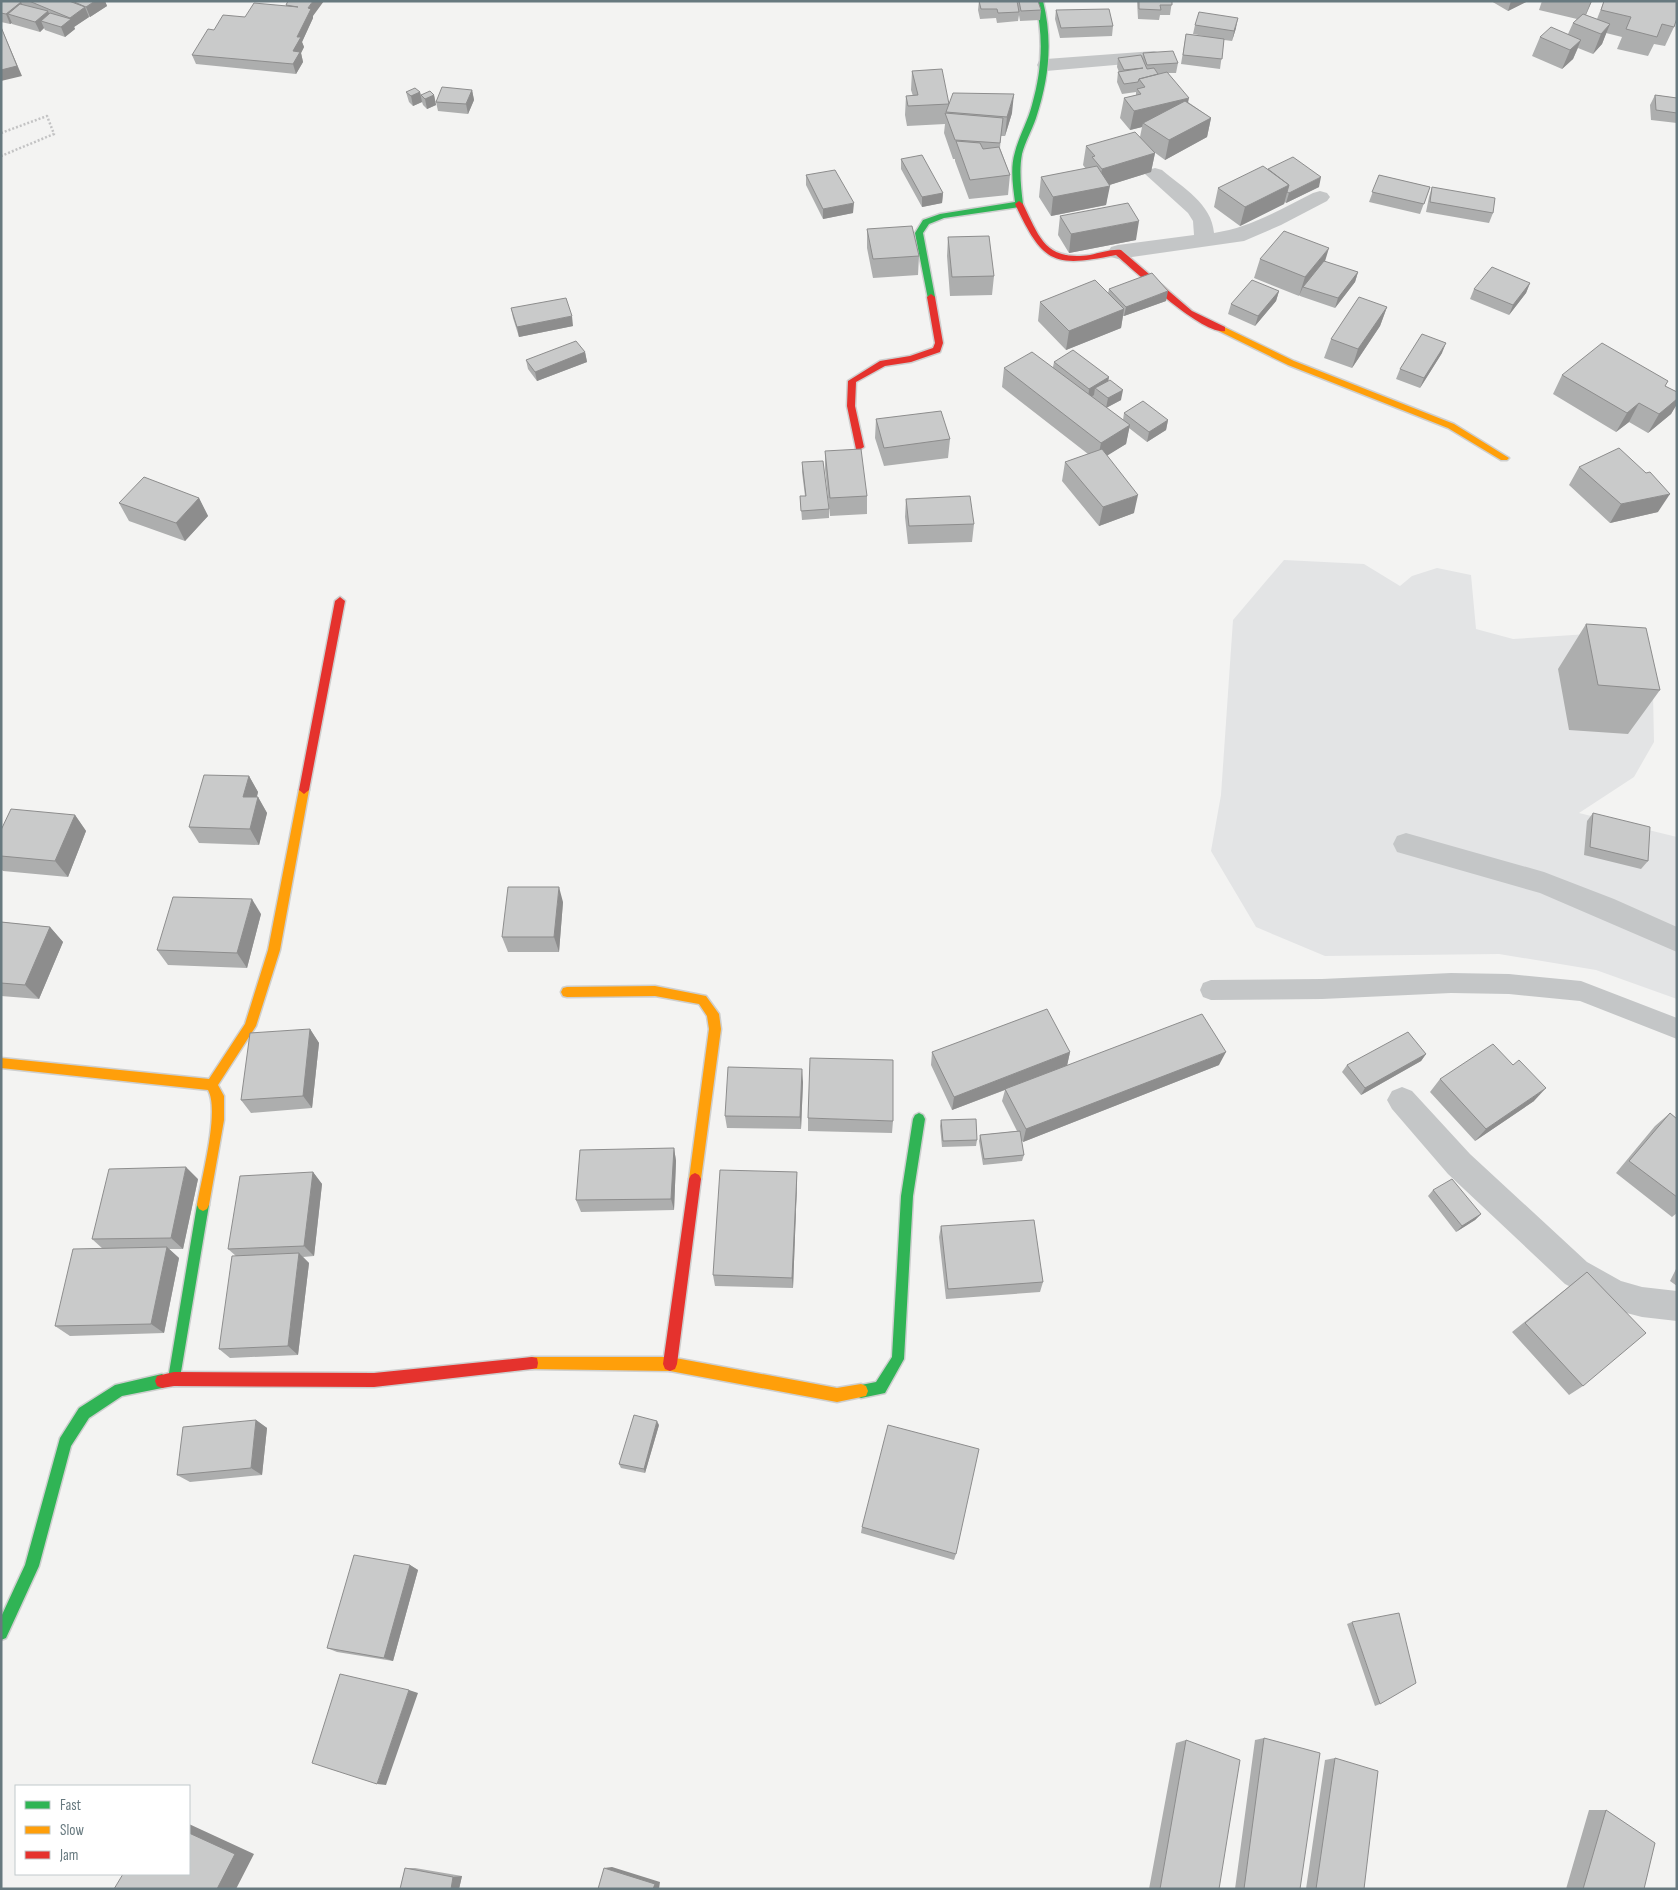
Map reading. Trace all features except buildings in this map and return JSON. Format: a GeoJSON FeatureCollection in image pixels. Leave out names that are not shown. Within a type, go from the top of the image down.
{"type":"FeatureCollection","features":[{"type":"Feature","properties":{"kind":"street"},"geometry":{"type":"LineString","coordinates":[[1039,1],[1045,17],[1046,65],[1033,117],[1018,153],[1016,177],[1019,204],[1033,233],[1048,251],[1058,259],[1072,261],[1118,252],[1237,236],[1274,221],[1320,197]]}},
{"type":"Feature","properties":{"kind":"street"},"geometry":{"type":"LineString","coordinates":[[1046,65],[1167,56]]}},
{"type":"Feature","properties":{"kind":"street"},"geometry":{"type":"LineString","coordinates":[[1155,174],[1196,209],[1203,221],[1204,240]]}},
{"type":"Feature","properties":{"kind":"street"},"geometry":{"type":"LineString","coordinates":[[859,446],[851,407],[850,392],[852,381],[883,363],[911,358],[937,350],[939,342],[919,233],[926,222],[943,216],[1019,204]]}},
{"type":"Feature","properties":{"kind":"street"},"geometry":{"type":"LineString","coordinates":[[1118,252],[1189,313],[1290,363],[1394,402],[1451,426],[1504,458]]}},
{"type":"Feature","properties":{"kind":"street"},"geometry":{"type":"LineString","coordinates":[[212,1084],[250,1026],[274,950],[340,601]]}},
{"type":"Feature","properties":{"kind":"street"},"geometry":{"type":"LineString","coordinates":[[1406,844],[1544,883],[1604,907],[1677,940]]}},
{"type":"Feature","properties":{"kind":"street"},"geometry":{"type":"LineString","coordinates":[[567,992],[655,991],[702,1000],[713,1014],[716,1029],[670,1364]]}},
{"type":"Feature","properties":{"kind":"street"},"geometry":{"type":"LineString","coordinates":[[1,1063],[212,1084]]}},
{"type":"Feature","properties":{"kind":"street"},"geometry":{"type":"LineString","coordinates":[[174,1380],[218,1120],[218,1096],[212,1084]]}},
{"type":"Feature","properties":{"kind":"street"},"geometry":{"type":"LineString","coordinates":[[1402,1100],[1459,1164],[1576,1273],[1615,1295],[1642,1302],[1677,1306]]}},
{"type":"Feature","properties":{"kind":"street"},"geometry":{"type":"LineString","coordinates":[[1,1633],[32,1566],[64,1444],[84,1412],[120,1390],[174,1380],[374,1380],[545,1362],[670,1364],[837,1395],[880,1388],[898,1358],[907,1196],[919,1119]]}},
{"type":"Feature","properties":{"kind":"lane"},"geometry":{"type":"LineString","coordinates":[[1211,990],[1322,990],[1451,983],[1536,987],[1581,991],[1677,1029]]}},
{"type":"Feature","properties":{"kind":"path"},"geometry":{"type":"LineString","coordinates":[[1,134],[47,116],[54,134],[1,156]]}},
{"type":"Feature","properties":{"kind":"shaded area"},"geometry":{"type":"Polygon","coordinates":[[[1284,560],[1364,564],[1400,586],[1412,576],[1437,568],[1471,575],[1476,629],[1513,639],[1588,634],[1653,693],[1654,742],[1634,777],[1579,813],[1677,837],[1677,999],[1596,970],[1499,954],[1325,956],[1256,927],[1211,851],[1221,795],[1233,620],[1284,560]]]}},
{"type":"Feature","properties":{"kind":"traffic: fast"},"geometry":{"type":"LineString","coordinates":[[931,297],[919,233],[926,222],[943,216],[1019,204],[1016,173],[1018,154],[1037,103],[1045,60],[1045,31],[1039,1]]}},
{"type":"Feature","properties":{"kind":"traffic: fast"},"geometry":{"type":"LineString","coordinates":[[861,1391],[880,1388],[898,1359],[907,1196],[919,1119]]}},
{"type":"Feature","properties":{"kind":"traffic: fast"},"geometry":{"type":"LineString","coordinates":[[174,1379],[203,1205]]}},
{"type":"Feature","properties":{"kind":"traffic: fast"},"geometry":{"type":"LineString","coordinates":[[1,1633],[32,1566],[65,1443],[84,1413],[120,1390],[162,1381]]}},
{"type":"Feature","properties":{"kind":"traffic: slow"},"geometry":{"type":"LineString","coordinates":[[1222,329],[1291,363],[1451,426],[1504,458]]}},
{"type":"Feature","properties":{"kind":"traffic: slow"},"geometry":{"type":"LineString","coordinates":[[212,1085],[250,1026],[274,950],[304,790]]}},
{"type":"Feature","properties":{"kind":"traffic: slow"},"geometry":{"type":"LineString","coordinates":[[567,992],[655,991],[702,1000],[713,1014],[715,1029],[695,1179]]}},
{"type":"Feature","properties":{"kind":"traffic: slow"},"geometry":{"type":"LineString","coordinates":[[1,1063],[212,1085],[218,1096],[218,1120],[203,1205]]}},
{"type":"Feature","properties":{"kind":"traffic: slow"},"geometry":{"type":"LineString","coordinates":[[532,1363],[670,1364],[837,1395],[861,1391]]}},
{"type":"Feature","properties":{"kind":"traffic: jam"},"geometry":{"type":"LineString","coordinates":[[1019,204],[1037,239],[1046,250],[1055,256],[1066,259],[1080,259],[1118,252],[1189,313],[1222,329]]}},
{"type":"Feature","properties":{"kind":"traffic: jam"},"geometry":{"type":"LineString","coordinates":[[859,447],[851,406],[852,381],[883,363],[911,359],[937,350],[939,343],[931,297]]}},
{"type":"Feature","properties":{"kind":"traffic: jam"},"geometry":{"type":"LineString","coordinates":[[304,790],[340,601]]}},
{"type":"Feature","properties":{"kind":"traffic: jam"},"geometry":{"type":"LineString","coordinates":[[670,1364],[695,1179]]}},
{"type":"Feature","properties":{"kind":"traffic: jam"},"geometry":{"type":"LineString","coordinates":[[162,1381],[174,1379],[374,1380],[532,1363]]}}]}
